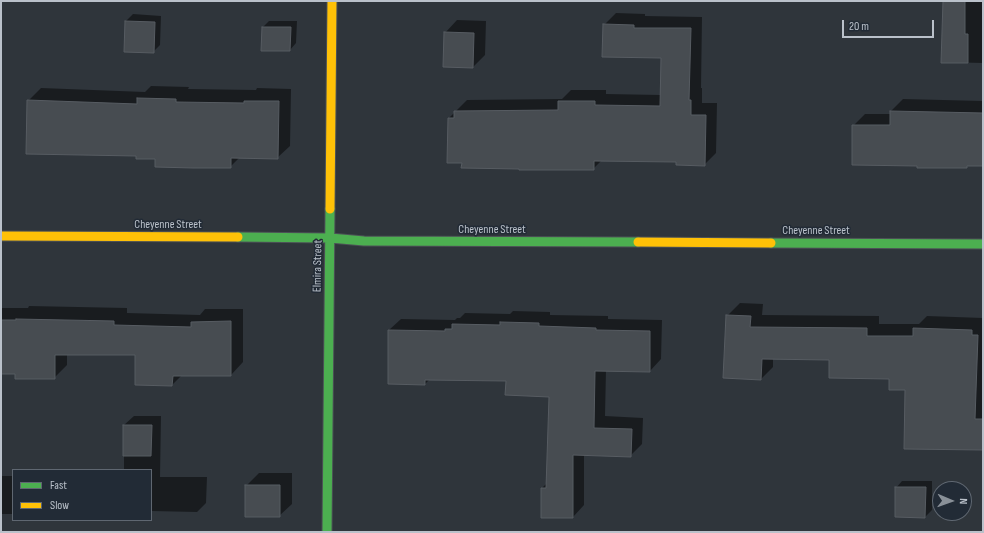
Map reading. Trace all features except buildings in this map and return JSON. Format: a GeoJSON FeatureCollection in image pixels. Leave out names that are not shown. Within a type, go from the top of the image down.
{"type":"FeatureCollection","features":[{"type":"Feature","properties":{"kind":"street","name":"Elmira Street"},"geometry":{"type":"LineString","coordinates":[[327,532],[332,1]]}},
{"type":"Feature","properties":{"kind":"street","name":"Cheyenne Street"},"geometry":{"type":"LineString","coordinates":[[1,236],[330,238],[364,242],[983,244]]}},
{"type":"Feature","properties":{"kind":"traffic: fast"},"geometry":{"type":"LineString","coordinates":[[327,532],[330,209]]}},
{"type":"Feature","properties":{"kind":"traffic: fast"},"geometry":{"type":"LineString","coordinates":[[238,237],[330,238],[364,241],[638,242]]}},
{"type":"Feature","properties":{"kind":"traffic: fast"},"geometry":{"type":"LineString","coordinates":[[771,243],[983,244]]}},
{"type":"Feature","properties":{"kind":"traffic: slow"},"geometry":{"type":"LineString","coordinates":[[330,209],[332,1]]}},
{"type":"Feature","properties":{"kind":"traffic: slow"},"geometry":{"type":"LineString","coordinates":[[1,236],[238,237]]}},
{"type":"Feature","properties":{"kind":"traffic: slow"},"geometry":{"type":"LineString","coordinates":[[638,242],[771,243]]}}]}
